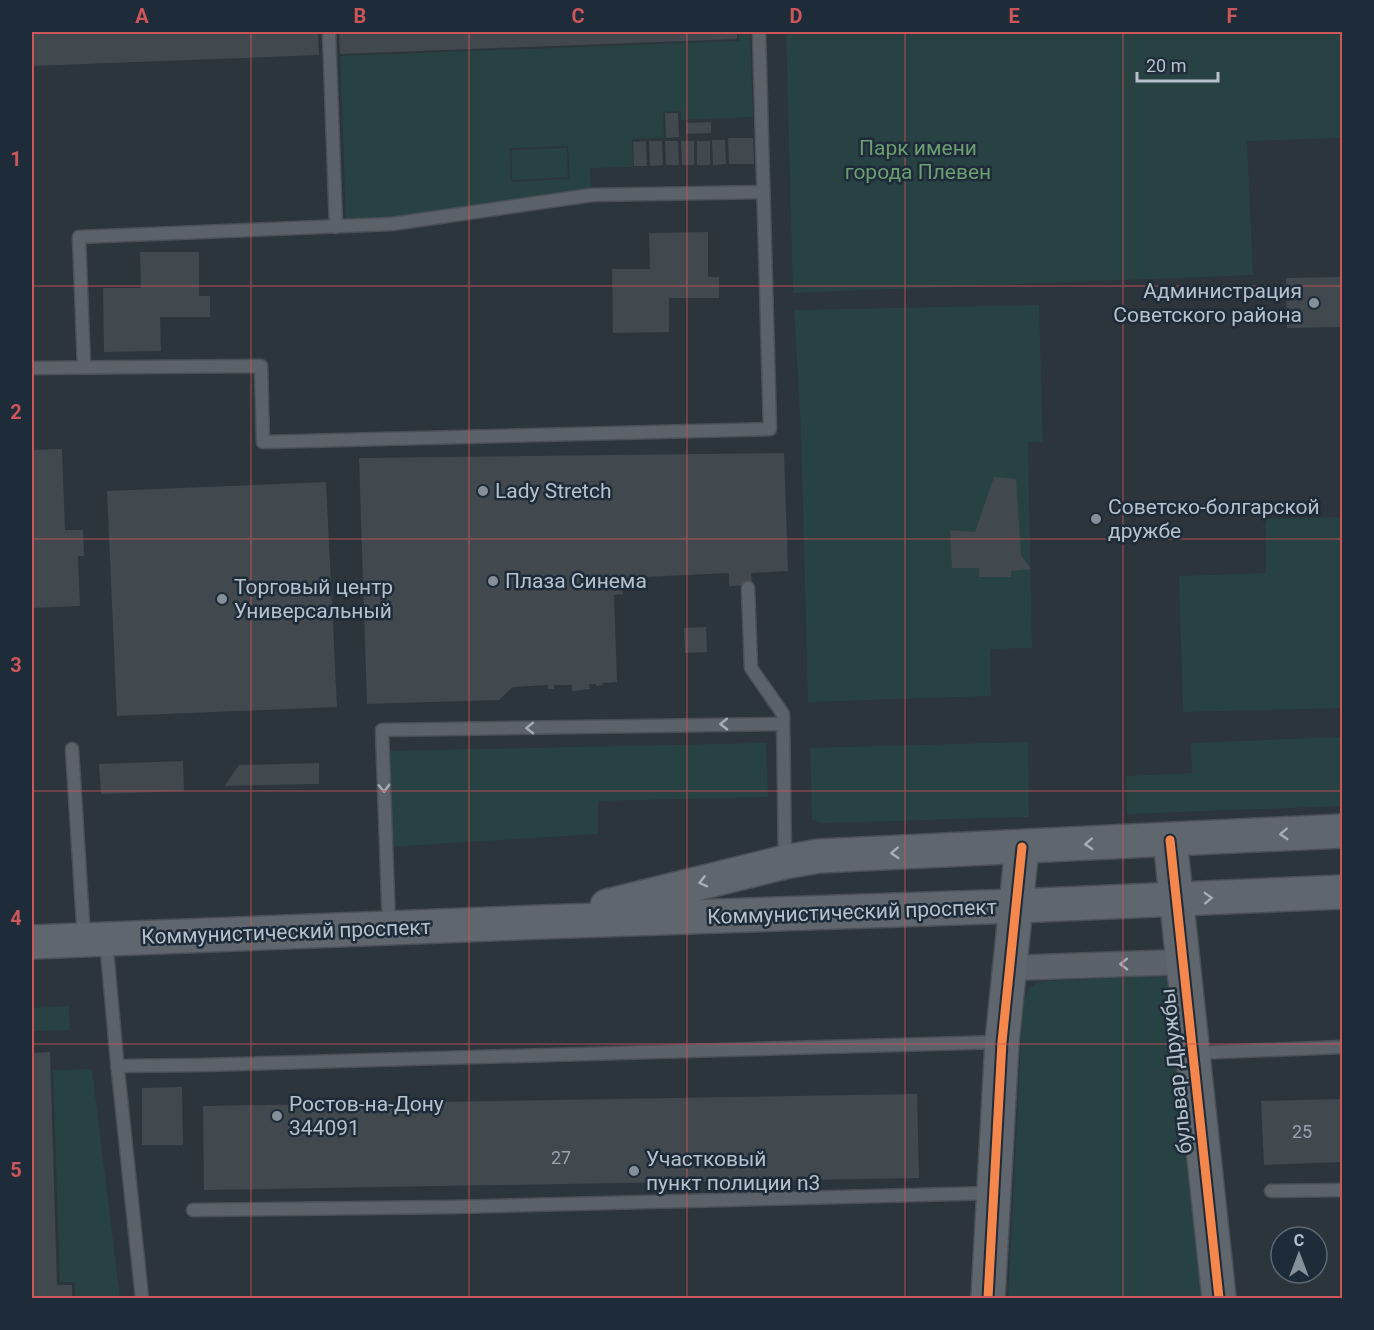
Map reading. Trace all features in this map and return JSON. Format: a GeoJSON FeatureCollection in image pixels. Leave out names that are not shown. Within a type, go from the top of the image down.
{"type":"FeatureCollection","features":[{"type":"Feature","properties":{"kind":"main road","name":"Коммунистический проспект"},"geometry":{"type":"LineString","coordinates":[[541,922],[785,862],[819,856],[1342,831]]}},
{"type":"Feature","properties":{"kind":"main road","name":"бульвар Дружбы"},"geometry":{"type":"LineString","coordinates":[[1170,840],[1219,1299]]}},
{"type":"Feature","properties":{"kind":"main road"},"geometry":{"type":"LineString","coordinates":[[988,1299],[1002,1042],[1022,847]]}},
{"type":"Feature","properties":{"kind":"main road","name":"Коммунистический проспект"},"geometry":{"type":"LineString","coordinates":[[32,942],[1342,892]]}},
{"type":"Feature","properties":{"kind":"street"},"geometry":{"type":"LineString","coordinates":[[1010,968],[1183,962]]}},
{"type":"Feature","properties":{"kind":"lane"},"geometry":{"type":"LineString","coordinates":[[329,32],[336,227]]}},
{"type":"Feature","properties":{"kind":"lane"},"geometry":{"type":"LineString","coordinates":[[32,368],[261,366],[263,442],[770,429],[759,32]]}},
{"type":"Feature","properties":{"kind":"lane"},"geometry":{"type":"LineString","coordinates":[[84,367],[80,237],[392,224],[592,195],[763,192]]}},
{"type":"Feature","properties":{"kind":"lane"},"geometry":{"type":"LineString","coordinates":[[748,588],[751,668],[783,714],[785,862]]}},
{"type":"Feature","properties":{"kind":"lane"},"geometry":{"type":"LineString","coordinates":[[389,929],[382,730],[783,724]]}},
{"type":"Feature","properties":{"kind":"lane"},"geometry":{"type":"LineString","coordinates":[[72,749],[95,940],[117,1066],[142,1299]]}},
{"type":"Feature","properties":{"kind":"lane"},"geometry":{"type":"LineString","coordinates":[[117,1066],[1002,1042]]}},
{"type":"Feature","properties":{"kind":"lane"},"geometry":{"type":"LineString","coordinates":[[1192,1053],[1342,1047]]}},
{"type":"Feature","properties":{"kind":"lane"},"geometry":{"type":"LineString","coordinates":[[1271,1191],[1342,1190]]}},
{"type":"Feature","properties":{"kind":"lane"},"geometry":{"type":"LineString","coordinates":[[193,1210],[453,1208],[994,1193]]}},
{"type":"Feature","properties":{"kind":"green space"},"geometry":{"type":"Polygon","coordinates":[[[739,32],[750,32],[753,117],[681,120],[681,111],[663,112],[664,138],[632,139],[633,167],[590,168],[591,191],[570,192],[391,218],[346,219],[340,56],[739,41],[739,32]],[[568,146],[510,148],[511,182],[570,179],[568,146]]]}},
{"type":"Feature","properties":{"kind":"green space","name":"Парк имени города Плевен"},"geometry":{"type":"Polygon","coordinates":[[[786,32],[1342,32],[1342,138],[1247,141],[1253,275],[793,293],[786,32]]]}},
{"type":"Feature","properties":{"kind":"green space"},"geometry":{"type":"Polygon","coordinates":[[[567,148],[568,177],[512,180],[511,150],[567,148]]]}},
{"type":"Feature","properties":{"kind":"green space"},"geometry":{"type":"Polygon","coordinates":[[[1039,305],[1043,442],[1028,442],[1032,648],[990,649],[991,696],[808,702],[801,432],[794,310],[1039,305]]]}},
{"type":"Feature","properties":{"kind":"green space"},"geometry":{"type":"Polygon","coordinates":[[[1342,517],[1342,708],[1183,712],[1179,576],[1266,573],[1266,519],[1342,517]]]}},
{"type":"Feature","properties":{"kind":"green space"},"geometry":{"type":"Polygon","coordinates":[[[1342,737],[1342,806],[1127,814],[1126,776],[1192,773],[1191,743],[1342,737]]]}},
{"type":"Feature","properties":{"kind":"green space"},"geometry":{"type":"Polygon","coordinates":[[[1028,742],[1029,817],[822,823],[812,820],[810,748],[1028,742]]]}},
{"type":"Feature","properties":{"kind":"green space"},"geometry":{"type":"Polygon","coordinates":[[[766,743],[768,797],[598,801],[598,834],[386,847],[382,751],[766,743]]]}},
{"type":"Feature","properties":{"kind":"green space"},"geometry":{"type":"Polygon","coordinates":[[[1159,976],[1169,978],[1210,1298],[1008,1298],[1023,1003],[1027,992],[1038,983],[1049,981],[1159,976]]]}},
{"type":"Feature","properties":{"kind":"green space"},"geometry":{"type":"Polygon","coordinates":[[[69,1006],[70,1030],[32,1031],[32,1008],[69,1006]]]}},
{"type":"Feature","properties":{"kind":"green space"},"geometry":{"type":"Polygon","coordinates":[[[92,1069],[120,1298],[75,1298],[75,1282],[60,1282],[53,1070],[92,1069]]]}},
{"type":"Feature","properties":{"kind":"building"},"geometry":{"type":"Polygon","coordinates":[[[32,32],[318,32],[319,55],[32,66],[32,32]]]}},
{"type":"Feature","properties":{"kind":"building"},"geometry":{"type":"Polygon","coordinates":[[[339,32],[737,32],[737,39],[340,54],[339,32]]]}},
{"type":"Feature","properties":{"kind":"building"},"geometry":{"type":"Polygon","coordinates":[[[665,113],[678,113],[679,137],[666,138],[665,113]]]}},
{"type":"Feature","properties":{"kind":"building"},"geometry":{"type":"Polygon","coordinates":[[[711,122],[711,133],[686,134],[686,123],[711,122]]]}},
{"type":"Feature","properties":{"kind":"building"},"geometry":{"type":"Polygon","coordinates":[[[728,138],[753,138],[754,164],[729,164],[728,138]]]}},
{"type":"Feature","properties":{"kind":"building"},"geometry":{"type":"Polygon","coordinates":[[[712,140],[725,140],[726,164],[713,165],[712,140]]]}},
{"type":"Feature","properties":{"kind":"building"},"geometry":{"type":"Polygon","coordinates":[[[646,141],[647,166],[634,166],[633,142],[646,141]]]}},
{"type":"Feature","properties":{"kind":"building"},"geometry":{"type":"Polygon","coordinates":[[[649,141],[662,141],[663,165],[650,166],[649,141]]]}},
{"type":"Feature","properties":{"kind":"building"},"geometry":{"type":"Polygon","coordinates":[[[665,141],[678,141],[679,165],[666,165],[665,141]]]}},
{"type":"Feature","properties":{"kind":"building"},"geometry":{"type":"Polygon","coordinates":[[[681,141],[694,141],[694,165],[682,165],[681,141]]]}},
{"type":"Feature","properties":{"kind":"building"},"geometry":{"type":"Polygon","coordinates":[[[697,141],[710,141],[710,165],[697,165],[697,141]]]}},
{"type":"Feature","properties":{"kind":"building"},"geometry":{"type":"Polygon","coordinates":[[[708,232],[708,277],[719,277],[719,298],[669,298],[669,332],[613,333],[612,269],[650,269],[649,233],[708,232]]]}},
{"type":"Feature","properties":{"kind":"building"},"geometry":{"type":"Polygon","coordinates":[[[140,252],[199,252],[199,296],[210,296],[210,317],[160,317],[161,351],[104,352],[103,288],[141,288],[140,252]]]}},
{"type":"Feature","properties":{"kind":"building","name":"Администрация Советского района"},"geometry":{"type":"Polygon","coordinates":[[[1342,277],[1342,327],[1287,328],[1286,278],[1342,277]]]}},
{"type":"Feature","properties":{"kind":"building"},"geometry":{"type":"Polygon","coordinates":[[[62,449],[65,530],[83,530],[84,556],[78,556],[80,606],[32,608],[32,450],[62,449]]]}},
{"type":"Feature","properties":{"kind":"building","name":"Плаза Синема"},"geometry":{"type":"Polygon","coordinates":[[[784,453],[788,571],[751,573],[752,585],[729,586],[729,573],[623,578],[623,594],[614,595],[617,682],[602,683],[603,685],[596,686],[596,684],[589,684],[590,689],[572,691],[572,685],[554,685],[554,689],[548,689],[548,685],[513,687],[499,700],[367,704],[359,458],[784,453]]]}},
{"type":"Feature","properties":{"kind":"building"},"geometry":{"type":"Polygon","coordinates":[[[994,477],[1016,479],[1021,555],[1031,569],[1011,571],[1011,577],[979,577],[979,568],[952,568],[950,530],[975,532],[994,477]]]}},
{"type":"Feature","properties":{"kind":"building","name":"Торговый центр Универсальный"},"geometry":{"type":"Polygon","coordinates":[[[326,482],[337,707],[117,716],[107,491],[326,482]]]}},
{"type":"Feature","properties":{"kind":"building"},"geometry":{"type":"Polygon","coordinates":[[[706,627],[707,652],[685,653],[684,628],[706,627]]]}},
{"type":"Feature","properties":{"kind":"building"},"geometry":{"type":"Polygon","coordinates":[[[183,761],[184,791],[101,794],[99,764],[183,761]]]}},
{"type":"Feature","properties":{"kind":"building"},"geometry":{"type":"Polygon","coordinates":[[[319,763],[319,784],[224,786],[239,765],[319,763]]]}},
{"type":"Feature","properties":{"kind":"building"},"geometry":{"type":"Polygon","coordinates":[[[50,1052],[57,1285],[72,1285],[72,1298],[32,1298],[32,1053],[50,1052]]]}},
{"type":"Feature","properties":{"kind":"building"},"geometry":{"type":"Polygon","coordinates":[[[182,1087],[183,1145],[142,1145],[142,1088],[182,1087]]]}},
{"type":"Feature","properties":{"kind":"building"},"geometry":{"type":"Polygon","coordinates":[[[917,1094],[919,1178],[204,1190],[203,1106],[917,1094]]]}},
{"type":"Feature","properties":{"kind":"building"},"geometry":{"type":"Polygon","coordinates":[[[1342,1099],[1342,1162],[1264,1165],[1261,1101],[1342,1099]]]}},
{"type":"Feature","properties":{"kind":"cycle path"},"geometry":{"type":"LineString","coordinates":[[1170,840],[1219,1298]]}},
{"type":"Feature","properties":{"kind":"cycle path"},"geometry":{"type":"LineString","coordinates":[[988,1298],[1002,1042],[1022,847]]}},
{"type":"Feature","properties":{"kind":"place","name":"Администрация Советского района"},"geometry":{"type":"Point","coordinates":[1314,303]}},
{"type":"Feature","properties":{"kind":"place","name":"Lady Stretch"},"geometry":{"type":"Point","coordinates":[483,491]}},
{"type":"Feature","properties":{"kind":"place","name":"Советско-болгарской дружбе"},"geometry":{"type":"Point","coordinates":[1096,519]}},
{"type":"Feature","properties":{"kind":"place","name":"Плаза Синема"},"geometry":{"type":"Point","coordinates":[493,581]}},
{"type":"Feature","properties":{"kind":"place","name":"Торговый центр Универсальный"},"geometry":{"type":"Point","coordinates":[222,599]}},
{"type":"Feature","properties":{"kind":"place","name":"Ростов-на-Дону 344091"},"geometry":{"type":"Point","coordinates":[277,1116]}},
{"type":"Feature","properties":{"kind":"place","name":"Участковый пункт полиции n3"},"geometry":{"type":"Point","coordinates":[634,1171]}}]}
